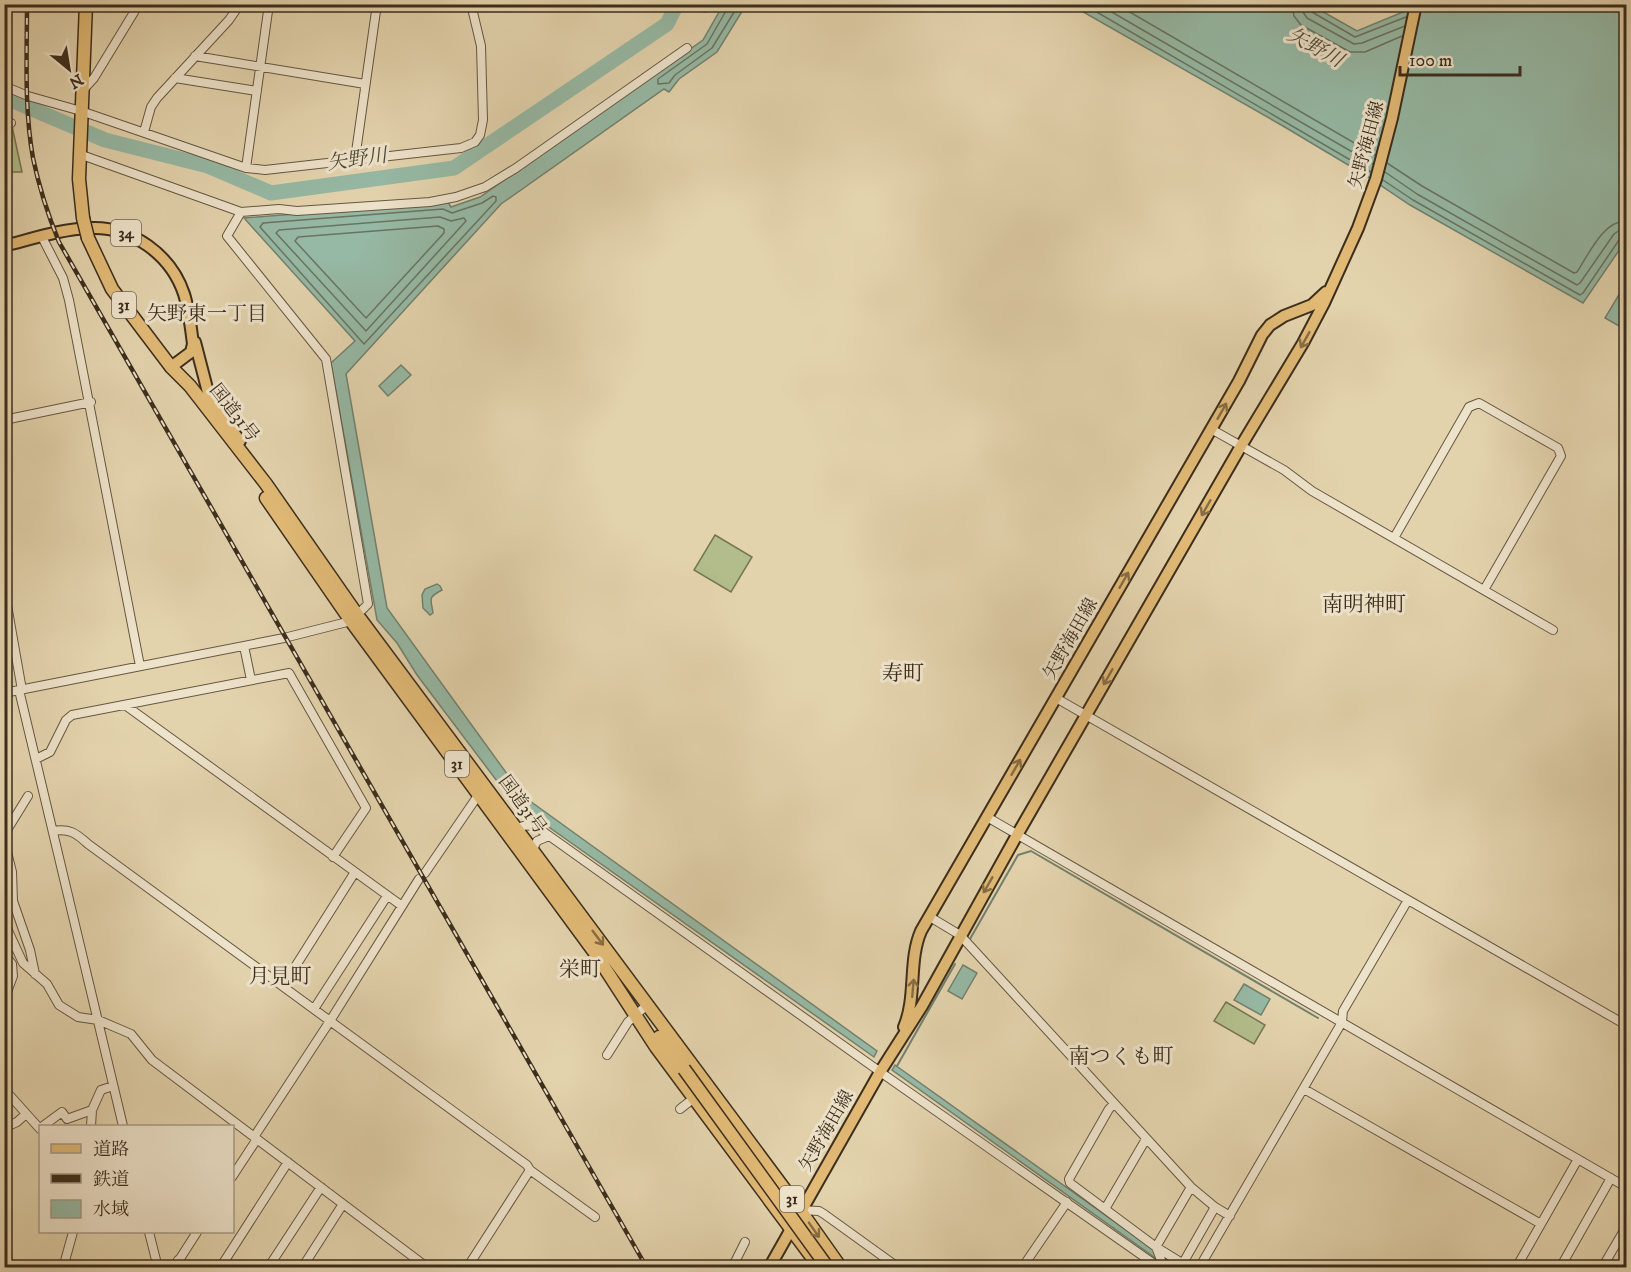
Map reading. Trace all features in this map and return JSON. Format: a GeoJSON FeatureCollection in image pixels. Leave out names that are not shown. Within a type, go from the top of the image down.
{"type":"FeatureCollection","features":[{"type":"Feature","properties":{"kind":"highway","name":"国道31号"},"geometry":{"type":"LineString","coordinates":[[86,4],[79,192],[88,238],[112,289],[171,367],[190,386],[266,484],[354,619],[512,831],[595,952],[800,1210],[841,1268]]}},
{"type":"Feature","properties":{"kind":"highway","name":"国道31号"},"geometry":{"type":"LineString","coordinates":[[171,367],[183,390],[263,493],[479,794],[532,850],[640,1010],[694,1098],[820,1268]]}},
{"type":"Feature","properties":{"kind":"highway"},"geometry":{"type":"LineString","coordinates":[[640,1010],[828,1268]]}},
{"type":"Feature","properties":{"kind":"main road","name":"矢野海田線"},"geometry":{"type":"LineString","coordinates":[[768,1268],[889,1057],[922,1006],[960,935],[1241,446],[1303,344],[1358,228],[1376,179],[1392,118],[1416,4]]}},
{"type":"Feature","properties":{"kind":"main road","name":"34"},"geometry":{"type":"LineString","coordinates":[[4,246],[71,229],[92,227],[129,234],[158,253],[170,266],[184,295],[210,400],[242,444],[266,484]]}},
{"type":"Feature","properties":{"kind":"main road","name":"矢野海田線"},"geometry":{"type":"LineString","coordinates":[[898,1044],[910,1007],[916,945],[930,917],[1211,429],[1265,330],[1279,318],[1312,305],[1330,288]]}},
{"type":"Feature","properties":{"kind":"main road","name":"34"},"geometry":{"type":"LineString","coordinates":[[171,367],[191,352],[192,330]]}},
{"type":"Feature","properties":{"kind":"street"},"geometry":{"type":"LineString","coordinates":[[82,91],[94,78],[139,4]]}},
{"type":"Feature","properties":{"kind":"street"},"geometry":{"type":"LineString","coordinates":[[144,132],[151,107],[229,20],[240,4]]}},
{"type":"Feature","properties":{"kind":"street"},"geometry":{"type":"LineString","coordinates":[[246,168],[269,4]]}},
{"type":"Feature","properties":{"kind":"street"},"geometry":{"type":"LineString","coordinates":[[355,159],[377,4]]}},
{"type":"Feature","properties":{"kind":"street"},"geometry":{"type":"LineString","coordinates":[[4,86],[81,114],[144,132],[246,168],[265,170],[461,148],[475,142],[480,135],[483,120],[481,46],[471,4]]}},
{"type":"Feature","properties":{"kind":"street"},"geometry":{"type":"LineString","coordinates":[[80,151],[241,212],[279,208],[297,211],[430,202],[456,197],[485,187],[516,168],[687,48]]}},
{"type":"Feature","properties":{"kind":"street"},"geometry":{"type":"LineString","coordinates":[[195,56],[365,84]]}},
{"type":"Feature","properties":{"kind":"street"},"geometry":{"type":"LineString","coordinates":[[175,78],[257,90]]}},
{"type":"Feature","properties":{"kind":"street"},"geometry":{"type":"LineString","coordinates":[[4,693],[244,646],[354,619],[368,604],[326,359],[227,236],[241,212]]}},
{"type":"Feature","properties":{"kind":"street"},"geometry":{"type":"LineString","coordinates":[[42,237],[63,278],[69,300],[91,402],[140,666]]}},
{"type":"Feature","properties":{"kind":"street"},"geometry":{"type":"LineString","coordinates":[[4,420],[91,402]]}},
{"type":"Feature","properties":{"kind":"street"},"geometry":{"type":"LineString","coordinates":[[1394,538],[1472,404],[1479,403],[1558,448],[1561,456],[1484,590]]}},
{"type":"Feature","properties":{"kind":"street"},"geometry":{"type":"LineString","coordinates":[[1211,429],[1284,470],[1312,491],[1553,630]]}},
{"type":"Feature","properties":{"kind":"street"},"geometry":{"type":"LineString","coordinates":[[4,588],[21,690],[36,759],[123,1125]]}},
{"type":"Feature","properties":{"kind":"street"},"geometry":{"type":"LineString","coordinates":[[244,646],[251,680]]}},
{"type":"Feature","properties":{"kind":"street"},"geometry":{"type":"LineString","coordinates":[[36,759],[50,752],[66,720],[72,715],[289,673],[366,808],[333,857]]}},
{"type":"Feature","properties":{"kind":"street"},"geometry":{"type":"LineString","coordinates":[[1056,698],[1626,1025]]}},
{"type":"Feature","properties":{"kind":"street"},"geometry":{"type":"LineString","coordinates":[[125,705],[402,906]]}},
{"type":"Feature","properties":{"kind":"street"},"geometry":{"type":"LineString","coordinates":[[234,1174],[402,906],[479,794]]}},
{"type":"Feature","properties":{"kind":"street"},"geometry":{"type":"LineString","coordinates":[[4,835],[28,796]]}},
{"type":"Feature","properties":{"kind":"street"},"geometry":{"type":"LineString","coordinates":[[987,817],[1626,1187]]}},
{"type":"Feature","properties":{"kind":"street"},"geometry":{"type":"LineString","coordinates":[[512,831],[531,825],[549,836],[1067,1202],[1163,1267]]}},
{"type":"Feature","properties":{"kind":"street"},"geometry":{"type":"LineString","coordinates":[[53,831],[70,830],[78,834],[88,844],[595,1217]]}},
{"type":"Feature","properties":{"kind":"street"},"geometry":{"type":"LineString","coordinates":[[532,850],[537,841],[549,836]]}},
{"type":"Feature","properties":{"kind":"street"},"geometry":{"type":"LineString","coordinates":[[4,840],[12,872],[14,901],[30,950],[35,974]]}},
{"type":"Feature","properties":{"kind":"street"},"geometry":{"type":"LineString","coordinates":[[283,986],[355,872]]}},
{"type":"Feature","properties":{"kind":"street"},"geometry":{"type":"LineString","coordinates":[[314,1009],[387,896]]}},
{"type":"Feature","properties":{"kind":"street"},"geometry":{"type":"LineString","coordinates":[[1199,1268],[1304,1089],[1342,1022],[1343,1011],[1408,900]]}},
{"type":"Feature","properties":{"kind":"street"},"geometry":{"type":"LineString","coordinates":[[930,917],[960,935],[1191,1187],[1230,1216]]}},
{"type":"Feature","properties":{"kind":"street"},"geometry":{"type":"LineString","coordinates":[[4,922],[23,963],[47,984],[59,1005],[78,1017],[98,1020],[131,1034],[152,1060],[428,1268]]}},
{"type":"Feature","properties":{"kind":"street"},"geometry":{"type":"LineString","coordinates":[[4,1000],[13,976],[12,964],[5,955],[7,950],[14,945]]}},
{"type":"Feature","properties":{"kind":"street"},"geometry":{"type":"LineString","coordinates":[[607,1055],[640,1010]]}},
{"type":"Feature","properties":{"kind":"street"},"geometry":{"type":"LineString","coordinates":[[91,1125],[92,1110],[102,1090],[113,1086]]}},
{"type":"Feature","properties":{"kind":"street"},"geometry":{"type":"LineString","coordinates":[[4,1089],[39,1125]]}},
{"type":"Feature","properties":{"kind":"street"},"geometry":{"type":"LineString","coordinates":[[1304,1089],[1541,1224]]}},
{"type":"Feature","properties":{"kind":"street"},"geometry":{"type":"LineString","coordinates":[[680,1109],[694,1098]]}},
{"type":"Feature","properties":{"kind":"street"},"geometry":{"type":"LineString","coordinates":[[1114,1104],[1108,1109],[1069,1179],[1070,1183],[1157,1249],[1187,1265],[1215,1207]]}},
{"type":"Feature","properties":{"kind":"street"},"geometry":{"type":"LineString","coordinates":[[46,1125],[62,1112],[67,1119],[92,1110]]}},
{"type":"Feature","properties":{"kind":"street"},"geometry":{"type":"LineString","coordinates":[[4,1128],[17,1122],[26,1114]]}},
{"type":"Feature","properties":{"kind":"street"},"geometry":{"type":"LineString","coordinates":[[1105,1209],[1146,1139]]}},
{"type":"Feature","properties":{"kind":"street"},"geometry":{"type":"LineString","coordinates":[[1516,1268],[1578,1159]]}},
{"type":"Feature","properties":{"kind":"street"},"geometry":{"type":"LineString","coordinates":[[220,1268],[288,1162]]}},
{"type":"Feature","properties":{"kind":"street"},"geometry":{"type":"LineString","coordinates":[[467,1268],[530,1170]]}},
{"type":"Feature","properties":{"kind":"street"},"geometry":{"type":"LineString","coordinates":[[1560,1268],[1611,1178]]}},
{"type":"Feature","properties":{"kind":"street"},"geometry":{"type":"LineString","coordinates":[[268,1268],[321,1187]]}},
{"type":"Feature","properties":{"kind":"street"},"geometry":{"type":"LineString","coordinates":[[1163,1267],[1157,1249],[1191,1187]]}},
{"type":"Feature","properties":{"kind":"street"},"geometry":{"type":"LineString","coordinates":[[1022,1268],[1067,1202]]}},
{"type":"Feature","properties":{"kind":"street"},"geometry":{"type":"LineString","coordinates":[[302,1268],[343,1204]]}},
{"type":"Feature","properties":{"kind":"street"},"geometry":{"type":"LineString","coordinates":[[800,1210],[819,1211],[899,1268]]}},
{"type":"Feature","properties":{"kind":"street"},"geometry":{"type":"LineString","coordinates":[[1120,1237],[1127,1227]]}},
{"type":"Feature","properties":{"kind":"street"},"geometry":{"type":"LineString","coordinates":[[1602,1268],[1626,1227]]}},
{"type":"Feature","properties":{"kind":"street"},"geometry":{"type":"LineString","coordinates":[[63,1268],[73,1233]]}},
{"type":"Feature","properties":{"kind":"street"},"geometry":{"type":"LineString","coordinates":[[149,1233],[158,1268]]}},
{"type":"Feature","properties":{"kind":"street"},"geometry":{"type":"LineString","coordinates":[[188,1268],[176,1264],[196,1233]]}},
{"type":"Feature","properties":{"kind":"street"},"geometry":{"type":"LineString","coordinates":[[732,1268],[745,1242]]}},
{"type":"Feature","properties":{"kind":"shaded area"},"geometry":{"type":"Polygon","coordinates":[[[4,123],[12,126],[22,172],[5,172],[4,123]]]}},
{"type":"Feature","properties":{"kind":"shaded area"},"geometry":{"type":"Polygon","coordinates":[[[715,535],[752,557],[731,592],[694,570],[715,535]]]}},
{"type":"Feature","properties":{"kind":"shaded area"},"geometry":{"type":"Polygon","coordinates":[[[1226,1002],[1265,1025],[1254,1044],[1214,1021],[1226,1002]]]}},
{"type":"Feature","properties":{"kind":"water"},"geometry":{"type":"Polygon","coordinates":[[[662,5],[711,5],[706,12],[663,7],[662,5]]]}},
{"type":"Feature","properties":{"kind":"water"},"geometry":{"type":"Polygon","coordinates":[[[723,5],[746,5],[717,52],[679,79],[669,92],[664,89],[501,204],[346,374],[387,608],[523,796],[877,1051],[874,1057],[512,801],[417,675],[397,643],[377,620],[331,363],[355,341],[244,218],[448,202],[451,207],[480,197],[703,40],[723,5]]]}},
{"type":"Feature","properties":{"kind":"water"},"geometry":{"type":"Polygon","coordinates":[[[1071,5],[1311,5],[1357,31],[1420,5],[1626,5],[1626,244],[1624,243],[1583,303],[1410,205],[1283,126],[1071,5]]]}},
{"type":"Feature","properties":{"kind":"water"},"geometry":{"type":"Polygon","coordinates":[[[1626,283],[1626,330],[1605,318],[1626,283]]]}},
{"type":"Feature","properties":{"kind":"water"},"geometry":{"type":"Polygon","coordinates":[[[401,365],[411,375],[388,396],[379,386],[401,365]]]}},
{"type":"Feature","properties":{"kind":"water"},"geometry":{"type":"Polygon","coordinates":[[[437,584],[442,590],[432,597],[433,613],[430,615],[423,608],[422,595],[425,589],[437,584]]]}},
{"type":"Feature","properties":{"kind":"water"},"geometry":{"type":"Polygon","coordinates":[[[963,965],[977,973],[962,999],[948,991],[963,965]]]}},
{"type":"Feature","properties":{"kind":"water"},"geometry":{"type":"Polygon","coordinates":[[[1244,984],[1270,999],[1261,1015],[1234,1000],[1244,984]]]}},
{"type":"Feature","properties":{"kind":"water"},"geometry":{"type":"Polygon","coordinates":[[[895,1065],[1178,1267],[1168,1267],[892,1070],[895,1065]]]}},
{"type":"Feature","properties":{"kind":"waterway","name":"矢野川"},"geometry":{"type":"LineString","coordinates":[[4,97],[105,140],[208,166],[271,193],[454,168],[667,24],[677,4]]}},
{"type":"Feature","properties":{"kind":"waterway"},"geometry":{"type":"LineString","coordinates":[[970,939],[1018,855],[1031,851],[1318,1018]]}},
{"type":"Feature","properties":{"kind":"waterway"},"geometry":{"type":"LineString","coordinates":[[897,1066],[955,964]]}},
{"type":"Feature","properties":{"kind":"railway"},"geometry":{"type":"LineString","coordinates":[[27,4],[30,139],[41,190],[59,242],[647,1268]]}},
{"type":"Feature","properties":{"kind":"district","name":"矢野東一丁目"},"geometry":{"type":"Point","coordinates":[207,314]}},
{"type":"Feature","properties":{"kind":"district","name":"南明神町"},"geometry":{"type":"Point","coordinates":[1364,605]}},
{"type":"Feature","properties":{"kind":"district","name":"寿町"},"geometry":{"type":"Point","coordinates":[903,674]}},
{"type":"Feature","properties":{"kind":"district","name":"栄町"},"geometry":{"type":"Point","coordinates":[580,970]}},
{"type":"Feature","properties":{"kind":"district","name":"月見町"},"geometry":{"type":"Point","coordinates":[280,977]}},
{"type":"Feature","properties":{"kind":"district","name":"南つくも町"},"geometry":{"type":"Point","coordinates":[1121,1057]}}]}
